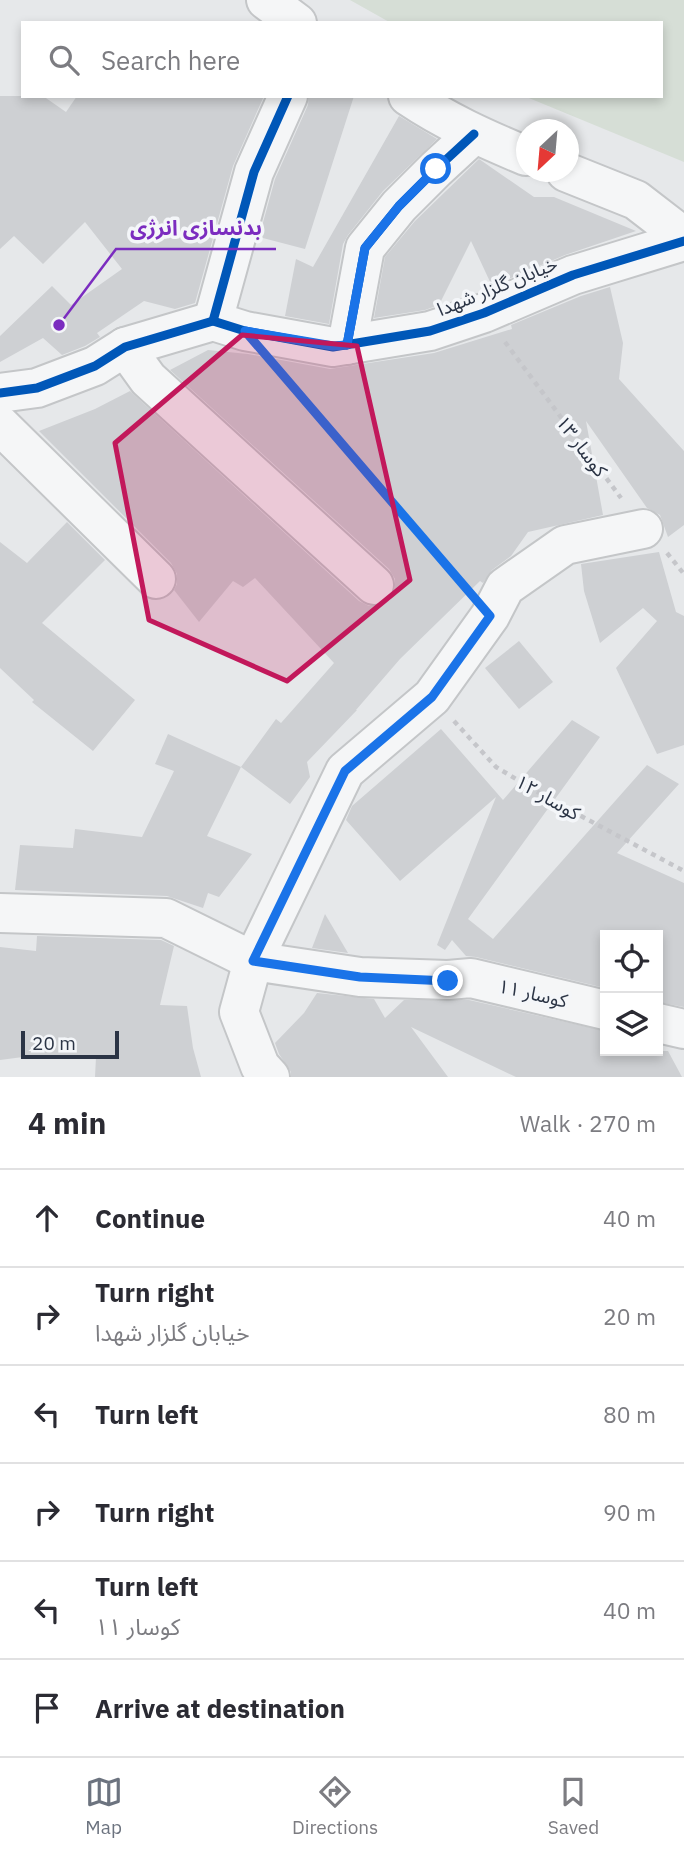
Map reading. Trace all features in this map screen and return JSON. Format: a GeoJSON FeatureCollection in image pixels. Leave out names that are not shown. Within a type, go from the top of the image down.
{"type":"FeatureCollection","features":[{"type":"Feature","properties":{"kind":"street"},"geometry":{"type":"LineString","coordinates":[[265,0],[294,21]]}},
{"type":"Feature","properties":{"kind":"street"},"geometry":{"type":"LineString","coordinates":[[0,393],[37,388],[70,377],[95,366],[125,347],[213,321],[254,172],[287,98]]}},
{"type":"Feature","properties":{"kind":"street"},"geometry":{"type":"LineString","coordinates":[[411,98],[474,135],[516,152]]}},
{"type":"Feature","properties":{"kind":"street"},"geometry":{"type":"LineString","coordinates":[[347,345],[365,248],[399,206],[474,135]]}},
{"type":"Feature","properties":{"kind":"street","name":"خیابان گلزار شهدا"},"geometry":{"type":"LineString","coordinates":[[579,177],[636,200],[684,239]]}},
{"type":"Feature","properties":{"kind":"street","name":"خیابان گلزار شهدا"},"geometry":{"type":"LineString","coordinates":[[213,321],[245,331],[333,346],[430,331],[484,313],[573,275],[684,239]]}},
{"type":"Feature","properties":{"kind":"street"},"geometry":{"type":"LineString","coordinates":[[125,347],[148,379],[374,585]]}},
{"type":"Feature","properties":{"kind":"street"},"geometry":{"type":"LineString","coordinates":[[0,425],[156,579]]}},
{"type":"Feature","properties":{"kind":"street"},"geometry":{"type":"LineString","coordinates":[[259,1073],[239,1012],[253,961],[345,771],[432,697],[490,616],[505,587],[565,545],[643,528]]}},
{"type":"Feature","properties":{"kind":"street","name":"کوسار ۱۱"},"geometry":{"type":"LineString","coordinates":[[0,913],[166,918],[253,961],[360,977],[448,981],[471,978],[600,1009]]}},
{"type":"Feature","properties":{"kind":"street"},"geometry":{"type":"LineString","coordinates":[[663,1024],[684,1029]]}},
{"type":"Feature","properties":{"kind":"path"},"geometry":{"type":"LineString","coordinates":[[281,373],[490,616]]}},
{"type":"Feature","properties":{"kind":"highlighted area"},"geometry":{"type":"Polygon","coordinates":[[[242,335],[357,346],[410,580],[287,681],[149,620],[115,443],[242,335]]]}},
{"type":"Feature","properties":{"kind":"shaded area"},"geometry":{"type":"Polygon","coordinates":[[[350,0],[684,0],[684,162],[529,98],[663,98],[663,21],[387,21],[350,0]]]}},
{"type":"Feature","properties":{"kind":"building"},"geometry":{"type":"Polygon","coordinates":[[[0,96],[46,98],[66,112],[76,98],[263,98],[233,166],[195,303],[175,309],[144,301],[97,333],[100,337],[85,346],[62,355],[43,338],[0,362],[0,336],[52,286],[71,305],[122,269],[85,222],[43,264],[14,236],[0,249],[0,96]]]}},
{"type":"Feature","properties":{"kind":"building"},"geometry":{"type":"Polygon","coordinates":[[[309,98],[353,98],[305,249],[259,237],[275,179],[309,98]]]}},
{"type":"Feature","properties":{"kind":"building"},"geometry":{"type":"Polygon","coordinates":[[[399,116],[437,139],[383,191],[348,235],[343,244],[329,324],[285,316],[296,259],[313,267],[399,116]]]}},
{"type":"Feature","properties":{"kind":"building"},"geometry":{"type":"Polygon","coordinates":[[[479,159],[534,197],[554,197],[636,231],[565,255],[492,286],[471,241],[439,305],[425,310],[374,318],[385,257],[415,221],[479,159]]]}},
{"type":"Feature","properties":{"kind":"building"},"geometry":{"type":"Polygon","coordinates":[[[610,287],[623,343],[619,379],[684,451],[684,525],[668,537],[660,515],[647,508],[586,421],[603,515],[528,532],[511,556],[492,570],[483,583],[480,581],[400,659],[357,710],[307,762],[310,777],[290,804],[241,767],[276,719],[281,723],[334,663],[255,578],[243,587],[233,581],[199,622],[174,590],[177,574],[171,563],[39,431],[95,409],[130,391],[359,601],[369,606],[380,606],[390,600],[395,590],[395,579],[389,569],[170,370],[208,350],[248,354],[330,369],[434,353],[512,329],[511,325],[610,287]]]}},
{"type":"Feature","properties":{"kind":"building"},"geometry":{"type":"Polygon","coordinates":[[[67,522],[105,560],[42,623],[135,700],[93,751],[32,702],[34,700],[0,668],[0,542],[27,563],[67,522]]]}},
{"type":"Feature","properties":{"kind":"building"},"geometry":{"type":"Polygon","coordinates":[[[659,552],[676,612],[684,616],[684,745],[657,754],[616,668],[657,621],[643,608],[600,643],[584,591],[581,564],[659,552]]]}},
{"type":"Feature","properties":{"kind":"building"},"geometry":{"type":"Polygon","coordinates":[[[519,641],[553,682],[519,709],[485,668],[519,641]]]}},
{"type":"Feature","properties":{"kind":"building"},"geometry":{"type":"Polygon","coordinates":[[[572,720],[600,737],[468,919],[493,939],[647,765],[679,784],[617,853],[684,883],[684,1007],[663,1003],[663,930],[600,930],[600,987],[466,956],[452,940],[445,950],[437,945],[496,797],[400,881],[346,820],[352,806],[441,729],[503,800],[572,720]]]}},
{"type":"Feature","properties":{"kind":"building"},"geometry":{"type":"Polygon","coordinates":[[[168,734],[241,767],[207,836],[252,854],[219,897],[208,893],[203,908],[167,896],[15,890],[20,845],[73,848],[75,829],[142,837],[174,771],[155,764],[168,734]]]}},
{"type":"Feature","properties":{"kind":"building"},"geometry":{"type":"Polygon","coordinates":[[[325,914],[348,953],[312,948],[325,914]]]}},
{"type":"Feature","properties":{"kind":"building"},"geometry":{"type":"Polygon","coordinates":[[[37,936],[161,940],[174,946],[160,1005],[187,1006],[193,1048],[201,1077],[95,1077],[96,1057],[23,1057],[0,1060],[0,947],[36,951],[37,936]]]}},
{"type":"Feature","properties":{"kind":"building"},"geometry":{"type":"Polygon","coordinates":[[[317,993],[374,999],[385,1018],[404,1000],[469,1000],[600,1030],[600,1056],[663,1056],[663,1051],[668,1051],[682,1077],[516,1077],[411,1027],[448,1077],[291,1077],[291,1072],[275,1043],[304,1013],[317,993]]]}},
{"type":"Feature","properties":{"kind":"cycle path"},"geometry":{"type":"LineString","coordinates":[[213,321],[254,172],[287,98]]}},
{"type":"Feature","properties":{"kind":"cycle path"},"geometry":{"type":"LineString","coordinates":[[347,345],[365,248],[399,206],[474,134]]}},
{"type":"Feature","properties":{"kind":"cycle path"},"geometry":{"type":"LineString","coordinates":[[0,393],[37,388],[95,366],[125,347],[213,321],[245,331],[333,347],[430,331],[484,313],[573,275],[684,241]]}},
{"type":"Feature","properties":{"kind":"place","name":"بدنسازی انرژی"},"geometry":{"type":"Point","coordinates":[59,325]}},
{"type":"Feature","properties":{"kind":"route"},"geometry":{"type":"LineString","coordinates":[[436,169],[399,206],[365,248],[347,345],[333,346],[245,331],[490,616],[432,697],[345,771],[253,961],[360,977],[448,981]]}}]}
